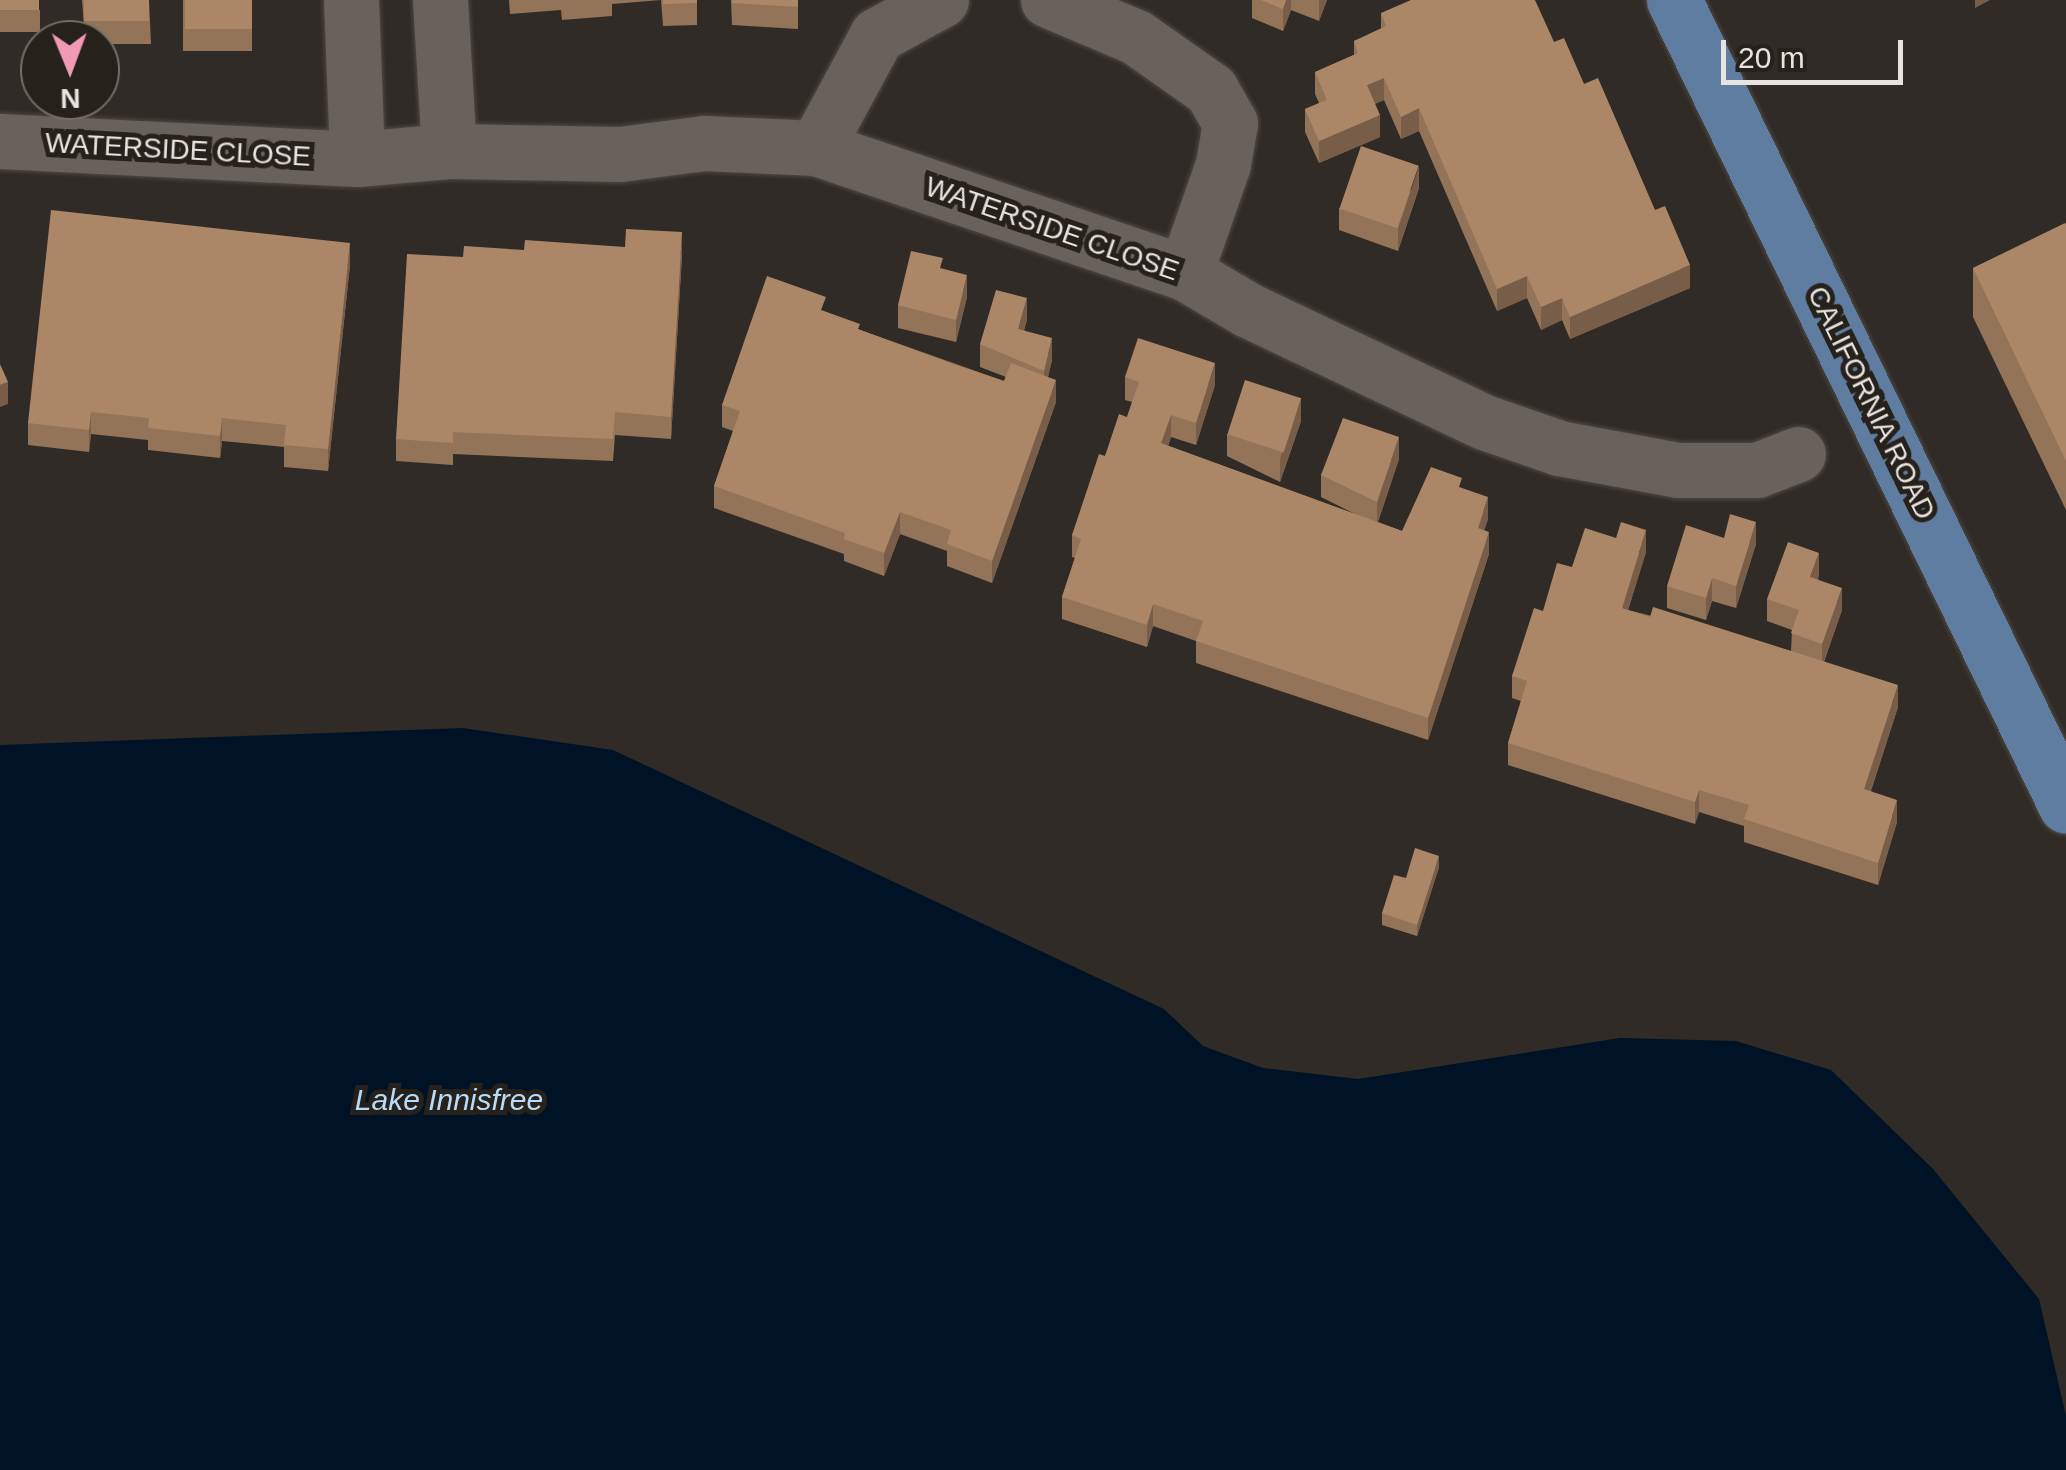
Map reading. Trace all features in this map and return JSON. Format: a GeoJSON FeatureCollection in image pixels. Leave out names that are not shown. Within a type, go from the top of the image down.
{"type":"FeatureCollection","features":[{"type":"Feature","properties":{"kind":"main road","name":"CALIFORNIA ROAD"},"geometry":{"type":"LineString","coordinates":[[1674,0],[2064,797]]}},
{"type":"Feature","properties":{"kind":"street"},"geometry":{"type":"LineString","coordinates":[[351,0],[357,159]]}},
{"type":"Feature","properties":{"kind":"street"},"geometry":{"type":"LineString","coordinates":[[440,0],[448,150]]}},
{"type":"Feature","properties":{"kind":"street"},"geometry":{"type":"LineString","coordinates":[[816,148],[877,35],[941,0]]}},
{"type":"Feature","properties":{"kind":"street"},"geometry":{"type":"LineString","coordinates":[[1048,0],[1136,38],[1211,90],[1230,123],[1223,164],[1185,273]]}},
{"type":"Feature","properties":{"kind":"street","name":"WATERSIDE CLOSE"},"geometry":{"type":"LineString","coordinates":[[0,141],[357,159],[448,150],[620,154],[704,143],[816,148],[1185,273],[1248,310],[1484,422],[1559,448],[1678,470],[1757,470],[1798,454]]}},
{"type":"Feature","properties":{"kind":"water","name":"Lake Innisfree"},"geometry":{"type":"Polygon","coordinates":[[[463,728],[613,750],[1164,1009],[1203,1046],[1263,1068],[1358,1079],[1620,1038],[1736,1041],[1831,1070],[1933,1169],[2039,1299],[2066,1416],[2066,1470],[0,1470],[0,745],[463,728]]]}},
{"type":"Feature","properties":{"kind":"building"},"geometry":{"type":"Polygon","coordinates":[[[0,0],[39,0],[39,10],[0,10],[0,0]]]}},
{"type":"Feature","properties":{"kind":"building"},"geometry":{"type":"Polygon","coordinates":[[[84,0],[149,0],[149,21],[84,20],[84,0]]]}},
{"type":"Feature","properties":{"kind":"building"},"geometry":{"type":"Polygon","coordinates":[[[185,0],[252,0],[252,29],[185,29],[185,0]]]}},
{"type":"Feature","properties":{"kind":"building"},"geometry":{"type":"Polygon","coordinates":[[[663,0],[697,0],[697,3],[663,4],[663,0]]]}},
{"type":"Feature","properties":{"kind":"building"},"geometry":{"type":"Polygon","coordinates":[[[798,0],[798,7],[732,3],[798,0]]]}},
{"type":"Feature","properties":{"kind":"building"},"geometry":{"type":"Polygon","coordinates":[[[1261,0],[1286,0],[1283,9],[1261,0]]]}},
{"type":"Feature","properties":{"kind":"building"},"geometry":{"type":"Polygon","coordinates":[[[1411,0],[1535,0],[1554,42],[1564,38],[1584,84],[1598,78],[1655,210],[1665,206],[1690,265],[1570,317],[1562,298],[1541,307],[1527,276],[1497,289],[1419,108],[1401,117],[1384,78],[1367,85],[1380,115],[1319,141],[1305,109],[1327,100],[1315,72],[1358,53],[1354,41],[1386,26],[1381,13],[1411,0]]]}},
{"type":"Feature","properties":{"kind":"building"},"geometry":{"type":"Polygon","coordinates":[[[1361,146],[1419,166],[1397,228],[1340,208],[1361,146]]]}},
{"type":"Feature","properties":{"kind":"building"},"geometry":{"type":"Polygon","coordinates":[[[51,210],[350,243],[328,449],[284,445],[286,425],[222,418],[220,436],[148,428],[149,418],[91,412],[89,430],[28,423],[51,210]]]}},
{"type":"Feature","properties":{"kind":"building"},"geometry":{"type":"Polygon","coordinates":[[[2066,224],[2066,461],[1973,268],[2066,224]]]}},
{"type":"Feature","properties":{"kind":"building"},"geometry":{"type":"Polygon","coordinates":[[[626,229],[682,232],[671,417],[615,412],[613,439],[453,432],[453,443],[396,439],[407,254],[463,257],[464,246],[524,250],[525,240],[625,247],[626,229]]]}},
{"type":"Feature","properties":{"kind":"building"},"geometry":{"type":"Polygon","coordinates":[[[911,251],[943,258],[940,268],[967,275],[956,320],[898,305],[911,251]]]}},
{"type":"Feature","properties":{"kind":"building"},"geometry":{"type":"Polygon","coordinates":[[[767,276],[826,297],[821,310],[860,324],[858,329],[953,364],[1004,381],[1011,363],[1056,380],[992,561],[947,544],[951,530],[900,512],[884,553],[844,539],[845,533],[714,486],[740,411],[722,405],[767,276]]]}},
{"type":"Feature","properties":{"kind":"building"},"geometry":{"type":"Polygon","coordinates":[[[996,290],[1027,298],[1018,329],[1052,338],[1044,371],[980,344],[996,290]]]}},
{"type":"Feature","properties":{"kind":"building"},"geometry":{"type":"Polygon","coordinates":[[[1138,338],[1215,363],[1196,423],[1171,415],[1161,443],[1402,531],[1431,467],[1462,478],[1459,487],[1488,497],[1478,528],[1489,532],[1428,718],[1196,641],[1203,621],[1153,604],[1147,625],[1062,597],[1081,539],[1072,535],[1099,454],[1105,456],[1119,414],[1127,417],[1139,382],[1125,377],[1138,338]]]}},
{"type":"Feature","properties":{"kind":"building"},"geometry":{"type":"Polygon","coordinates":[[[0,364],[8,382],[0,385],[0,364]]]}},
{"type":"Feature","properties":{"kind":"building"},"geometry":{"type":"Polygon","coordinates":[[[1245,380],[1301,398],[1283,452],[1227,434],[1245,380]]]}},
{"type":"Feature","properties":{"kind":"building"},"geometry":{"type":"Polygon","coordinates":[[[1343,418],[1399,437],[1377,502],[1321,475],[1343,418]]]}},
{"type":"Feature","properties":{"kind":"building"},"geometry":{"type":"Polygon","coordinates":[[[1730,514],[1756,522],[1736,586],[1712,578],[1706,598],[1667,586],[1686,525],[1724,538],[1730,514]]]}},
{"type":"Feature","properties":{"kind":"building"},"geometry":{"type":"Polygon","coordinates":[[[1621,522],[1646,530],[1622,608],[1650,617],[1653,607],[1898,685],[1864,789],[1897,800],[1878,863],[1744,819],[1749,805],[1699,790],[1695,802],[1508,743],[1527,681],[1512,676],[1534,608],[1543,611],[1557,563],[1572,567],[1585,528],[1616,538],[1621,522]]]}},
{"type":"Feature","properties":{"kind":"building"},"geometry":{"type":"Polygon","coordinates":[[[1788,542],[1819,553],[1810,577],[1842,588],[1822,644],[1791,633],[1799,610],[1767,599],[1788,542]]]}},
{"type":"Feature","properties":{"kind":"building"},"geometry":{"type":"Polygon","coordinates":[[[1415,848],[1439,856],[1417,925],[1382,913],[1394,875],[1406,878],[1415,848]]]}}]}
